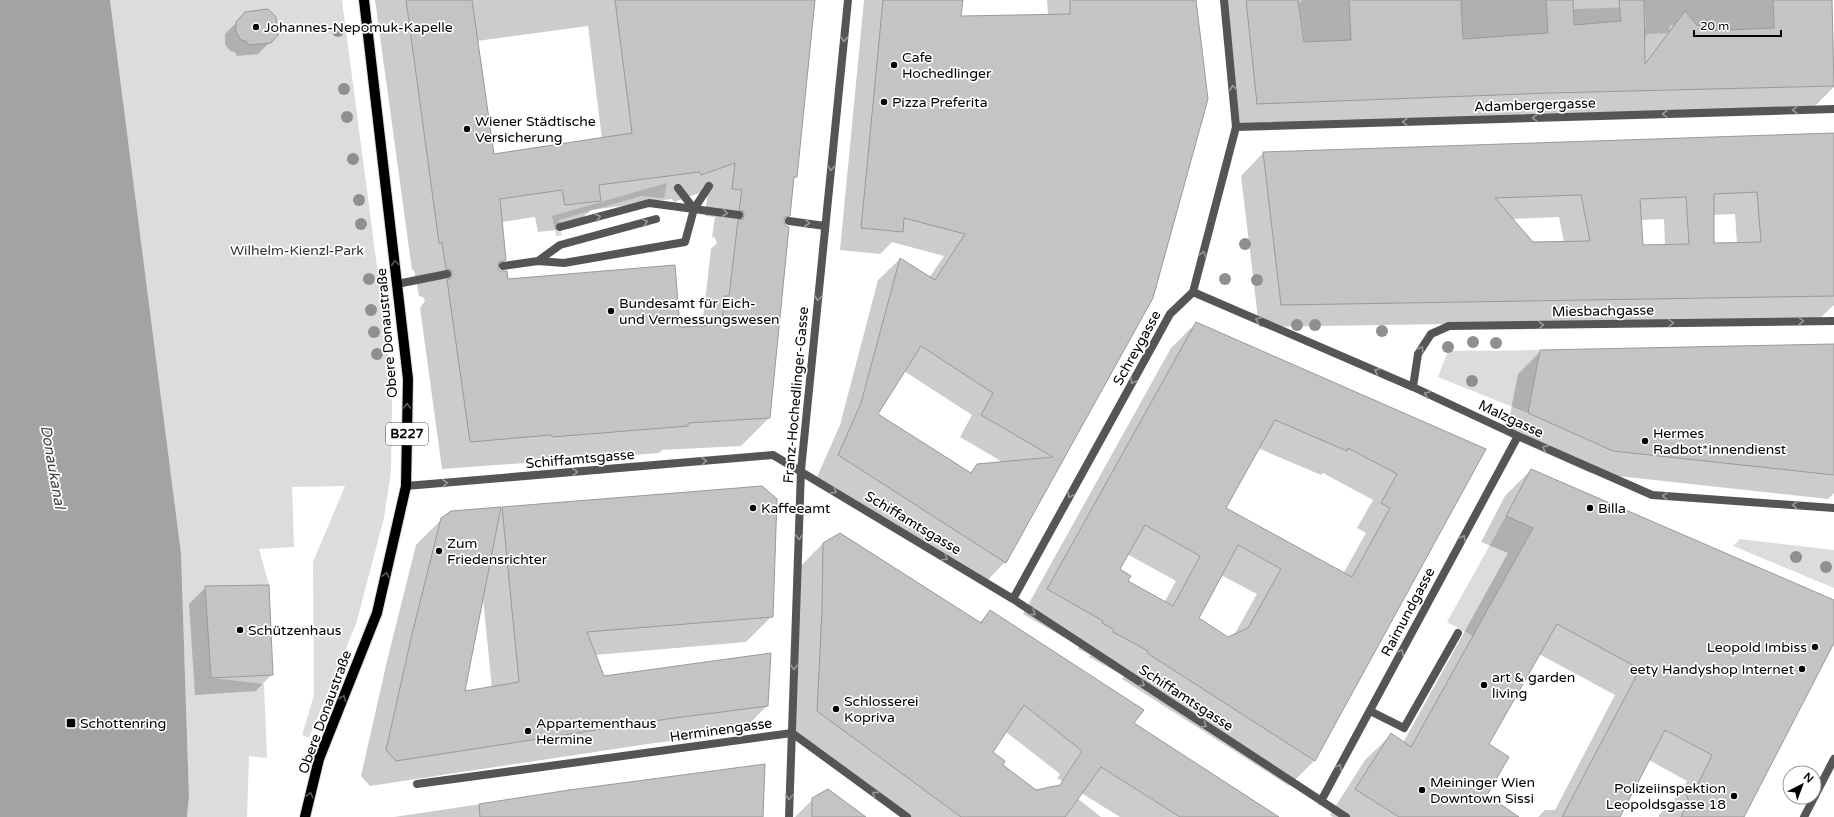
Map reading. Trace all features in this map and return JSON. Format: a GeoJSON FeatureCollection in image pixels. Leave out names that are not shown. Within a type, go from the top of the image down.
{"type":"FeatureCollection","features":[{"type":"Feature","properties":{"kind":"main road","name":"Obere Donaustraße"},"geometry":{"type":"LineString","coordinates":[[305,817],[319,759],[377,613],[406,486],[408,379],[364,0]]}},
{"type":"Feature","properties":{"kind":"street","name":"Franz-Hochedlinger-Gasse"},"geometry":{"type":"LineString","coordinates":[[788,817],[801,470],[848,0]]}},
{"type":"Feature","properties":{"kind":"street"},"geometry":{"type":"LineString","coordinates":[[1193,292],[1236,127],[1224,0]]}},
{"type":"Feature","properties":{"kind":"street","name":"Adambergergasse"},"geometry":{"type":"LineString","coordinates":[[1236,127],[1834,109]]}},
{"type":"Feature","properties":{"kind":"street"},"geometry":{"type":"LineString","coordinates":[[503,266],[538,261],[564,263],[685,242],[694,209],[709,186]]}},
{"type":"Feature","properties":{"kind":"street"},"geometry":{"type":"LineString","coordinates":[[678,188],[694,209]]}},
{"type":"Feature","properties":{"kind":"street"},"geometry":{"type":"LineString","coordinates":[[560,227],[648,203],[739,215]]}},
{"type":"Feature","properties":{"kind":"street"},"geometry":{"type":"LineString","coordinates":[[538,261],[560,245],[656,219]]}},
{"type":"Feature","properties":{"kind":"street"},"geometry":{"type":"LineString","coordinates":[[790,221],[825,226]]}},
{"type":"Feature","properties":{"kind":"street"},"geometry":{"type":"LineString","coordinates":[[397,284],[447,274]]}},
{"type":"Feature","properties":{"kind":"street","name":"Malzgasse"},"geometry":{"type":"LineString","coordinates":[[1193,292],[1412,387],[1652,495],[1834,508]]}},
{"type":"Feature","properties":{"kind":"street","name":"Schreygasse"},"geometry":{"type":"LineString","coordinates":[[1013,599],[1170,314],[1193,292]]}},
{"type":"Feature","properties":{"kind":"street","name":"Miesbachgasse"},"geometry":{"type":"LineString","coordinates":[[1412,387],[1418,354],[1431,334],[1449,326],[1834,321]]}},
{"type":"Feature","properties":{"kind":"street","name":"Raimundgasse"},"geometry":{"type":"LineString","coordinates":[[1321,801],[1518,436]]}},
{"type":"Feature","properties":{"kind":"street","name":"Schiffamtsgasse"},"geometry":{"type":"LineString","coordinates":[[406,486],[774,455],[1013,599],[1346,817]]}},
{"type":"Feature","properties":{"kind":"street"},"geometry":{"type":"LineString","coordinates":[[1370,711],[1404,728],[1458,633]]}},
{"type":"Feature","properties":{"kind":"street","name":"Herminengasse"},"geometry":{"type":"LineString","coordinates":[[417,784],[792,733],[907,817]]}},
{"type":"Feature","properties":{"kind":"street"},"geometry":{"type":"LineString","coordinates":[[1804,817],[1834,759]]}},
{"type":"Feature","properties":{"kind":"green space","name":"Wilhelm-Kienzl-Park"},"geometry":{"type":"Polygon","coordinates":[[[110,0],[342,0],[390,366],[392,404],[391,472],[384,518],[356,624],[309,738],[302,735],[314,695],[313,562],[345,486],[292,487],[294,547],[259,549],[269,585],[206,586],[211,678],[264,684],[267,758],[249,756],[247,817],[187,817],[189,796],[181,553],[110,0]]]}},
{"type":"Feature","properties":{"kind":"green space"},"geometry":{"type":"Polygon","coordinates":[[[1302,0],[1384,0],[1363,40],[1305,42],[1299,4],[1302,0]]]}},
{"type":"Feature","properties":{"kind":"green space"},"geometry":{"type":"Polygon","coordinates":[[[1461,0],[1546,0],[1547,10],[1633,7],[1635,27],[1646,26],[1644,0],[1773,0],[1774,28],[1702,31],[1701,26],[1670,25],[1669,33],[1618,38],[1601,23],[1593,23],[1577,39],[1512,36],[1487,37],[1449,45],[1448,14],[1462,13],[1461,0]]]}},
{"type":"Feature","properties":{"kind":"green space"},"geometry":{"type":"Polygon","coordinates":[[[667,183],[664,198],[641,196],[559,220],[562,236],[556,236],[552,216],[667,183]]]}},
{"type":"Feature","properties":{"kind":"green space"},"geometry":{"type":"Polygon","coordinates":[[[1540,350],[1528,413],[1438,377],[1448,351],[1540,350]]]}},
{"type":"Feature","properties":{"kind":"green space"},"geometry":{"type":"Polygon","coordinates":[[[1506,516],[1533,528],[1473,636],[1447,622],[1506,516]]]}},
{"type":"Feature","properties":{"kind":"green space"},"geometry":{"type":"Polygon","coordinates":[[[1740,539],[1834,550],[1834,588],[1733,546],[1740,539]]]}},
{"type":"Feature","properties":{"kind":"water","name":"Donaukanal"},"geometry":{"type":"Polygon","coordinates":[[[0,0],[110,0],[181,553],[189,796],[187,817],[0,817],[0,0]]]}},
{"type":"Feature","properties":{"kind":"building"},"geometry":{"type":"Polygon","coordinates":[[[406,0],[472,0],[494,154],[632,133],[615,0],[815,0],[797,177],[794,177],[790,216],[785,217],[784,221],[785,225],[789,227],[770,418],[688,423],[688,426],[552,437],[551,435],[470,442],[447,280],[451,278],[452,273],[451,270],[446,269],[442,243],[439,243],[406,0]],[[735,163],[701,175],[699,172],[599,185],[601,201],[565,205],[562,190],[500,199],[506,260],[499,262],[498,269],[501,271],[507,271],[508,279],[675,265],[680,327],[722,325],[724,296],[729,296],[738,220],[743,219],[744,215],[743,211],[739,210],[742,190],[732,189],[735,163]]]}},
{"type":"Feature","properties":{"kind":"building"},"geometry":{"type":"Polygon","coordinates":[[[883,0],[963,0],[961,16],[1070,14],[1070,0],[1196,0],[1208,99],[1153,298],[1006,563],[838,455],[861,403],[900,258],[935,280],[965,234],[904,218],[903,232],[861,228],[883,0]],[[921,346],[878,414],[971,473],[977,464],[1053,457],[981,415],[993,393],[921,346]]]}},
{"type":"Feature","properties":{"kind":"building"},"geometry":{"type":"Polygon","coordinates":[[[1246,0],[1298,0],[1304,42],[1351,40],[1349,0],[1461,0],[1463,39],[1548,33],[1546,0],[1573,0],[1574,25],[1621,21],[1619,0],[1644,0],[1645,64],[1685,11],[1697,25],[1701,26],[1702,31],[1774,28],[1773,0],[1832,0],[1834,86],[1550,93],[1257,104],[1246,0]]]}},
{"type":"Feature","properties":{"kind":"building","name":"Johannes-Nepomuk-Kapelle"},"geometry":{"type":"Polygon","coordinates":[[[268,9],[276,17],[278,35],[271,43],[248,45],[246,41],[241,40],[236,32],[236,22],[245,12],[268,9]]]}},
{"type":"Feature","properties":{"kind":"building"},"geometry":{"type":"Polygon","coordinates":[[[1834,133],[1834,296],[1281,305],[1263,152],[1834,133]],[[1757,192],[1714,194],[1714,243],[1761,242],[1757,192]],[[1581,195],[1495,198],[1533,242],[1590,241],[1581,195]],[[1686,197],[1640,199],[1643,245],[1689,244],[1686,197]]]}},
{"type":"Feature","properties":{"kind":"building"},"geometry":{"type":"Polygon","coordinates":[[[1196,322],[1486,449],[1315,761],[1147,653],[1148,651],[1113,632],[1114,630],[1102,623],[1103,621],[1047,589],[1196,322]],[[1275,420],[1226,508],[1352,577],[1390,508],[1381,503],[1397,474],[1348,448],[1347,451],[1275,420]],[[1145,525],[1120,569],[1131,576],[1128,581],[1173,606],[1200,556],[1145,525]],[[1238,545],[1199,618],[1228,637],[1248,628],[1281,569],[1238,545]]]}},
{"type":"Feature","properties":{"kind":"building"},"geometry":{"type":"Polygon","coordinates":[[[1834,344],[1834,475],[1613,451],[1528,413],[1540,350],[1834,344]]]}},
{"type":"Feature","properties":{"kind":"building"},"geometry":{"type":"Polygon","coordinates":[[[1531,469],[1834,600],[1834,643],[1744,817],[1681,817],[1689,802],[1684,788],[1698,784],[1712,755],[1665,730],[1620,817],[1562,817],[1640,669],[1557,624],[1489,744],[1509,757],[1487,795],[1519,817],[1399,817],[1355,789],[1391,733],[1411,747],[1533,528],[1506,516],[1531,469]]]}},
{"type":"Feature","properties":{"kind":"building"},"geometry":{"type":"Polygon","coordinates":[[[762,486],[777,499],[773,617],[587,632],[604,676],[771,653],[768,706],[667,719],[396,761],[386,750],[412,634],[441,518],[451,511],[501,507],[465,691],[519,682],[502,507],[762,486]]]}},
{"type":"Feature","properties":{"kind":"building"},"geometry":{"type":"Polygon","coordinates":[[[840,533],[981,623],[990,610],[1144,710],[1134,723],[1279,817],[1180,817],[1101,767],[1065,817],[961,817],[817,711],[822,610],[823,543],[840,533]],[[1024,705],[993,752],[1005,761],[1003,765],[1036,790],[1060,785],[1082,751],[1024,705]]]}},
{"type":"Feature","properties":{"kind":"building","name":"Schützenhaus"},"geometry":{"type":"Polygon","coordinates":[[[269,585],[273,675],[211,678],[205,586],[269,585]]]}},
{"type":"Feature","properties":{"kind":"building"},"geometry":{"type":"Polygon","coordinates":[[[765,764],[763,817],[480,817],[479,804],[569,790],[765,764]]]}},
{"type":"Feature","properties":{"kind":"building"},"geometry":{"type":"Polygon","coordinates":[[[828,789],[866,817],[812,817],[812,798],[828,789]]]}},
{"type":"Feature","properties":{"kind":"place","name":"Johannes-Nepomuk-Kapelle"},"geometry":{"type":"Point","coordinates":[256,27]}},
{"type":"Feature","properties":{"kind":"place","name":"Cafe Hochedlinger"},"geometry":{"type":"Point","coordinates":[894,65]}},
{"type":"Feature","properties":{"kind":"place","name":"Pizza Preferita"},"geometry":{"type":"Point","coordinates":[884,102]}},
{"type":"Feature","properties":{"kind":"place","name":"Wiener Städtische Versicherung"},"geometry":{"type":"Point","coordinates":[467,129]}},
{"type":"Feature","properties":{"kind":"place","name":"Bundesamt für Eich- und Vermessungswesen"},"geometry":{"type":"Point","coordinates":[611,311]}},
{"type":"Feature","properties":{"kind":"place","name":"Hermes Radbot*innendienst"},"geometry":{"type":"Point","coordinates":[1645,441]}},
{"type":"Feature","properties":{"kind":"place","name":"Kaffeeamt"},"geometry":{"type":"Point","coordinates":[753,508]}},
{"type":"Feature","properties":{"kind":"place","name":"Billa"},"geometry":{"type":"Point","coordinates":[1590,508]}},
{"type":"Feature","properties":{"kind":"place","name":"Zum Friedensrichter"},"geometry":{"type":"Point","coordinates":[439,551]}},
{"type":"Feature","properties":{"kind":"place","name":"Schützenhaus"},"geometry":{"type":"Point","coordinates":[240,630]}},
{"type":"Feature","properties":{"kind":"place","name":"Leopold Imbiss"},"geometry":{"type":"Point","coordinates":[1815,647]}},
{"type":"Feature","properties":{"kind":"place","name":"eety Handyshop Internet"},"geometry":{"type":"Point","coordinates":[1802,669]}},
{"type":"Feature","properties":{"kind":"place","name":"art & garden living"},"geometry":{"type":"Point","coordinates":[1484,685]}},
{"type":"Feature","properties":{"kind":"place","name":"Schlosserei Kopriva"},"geometry":{"type":"Point","coordinates":[836,709]}},
{"type":"Feature","properties":{"kind":"place","name":"Schottenring"},"geometry":{"type":"Point","coordinates":[71,723]}},
{"type":"Feature","properties":{"kind":"place","name":"Appartementhaus Hermine"},"geometry":{"type":"Point","coordinates":[528,731]}},
{"type":"Feature","properties":{"kind":"place","name":"Meininger Wien Downtown Sissi"},"geometry":{"type":"Point","coordinates":[1422,790]}},
{"type":"Feature","properties":{"kind":"place","name":"Polizeiinspektion Leopoldsgasse 18"},"geometry":{"type":"Point","coordinates":[1734,796]}}]}
